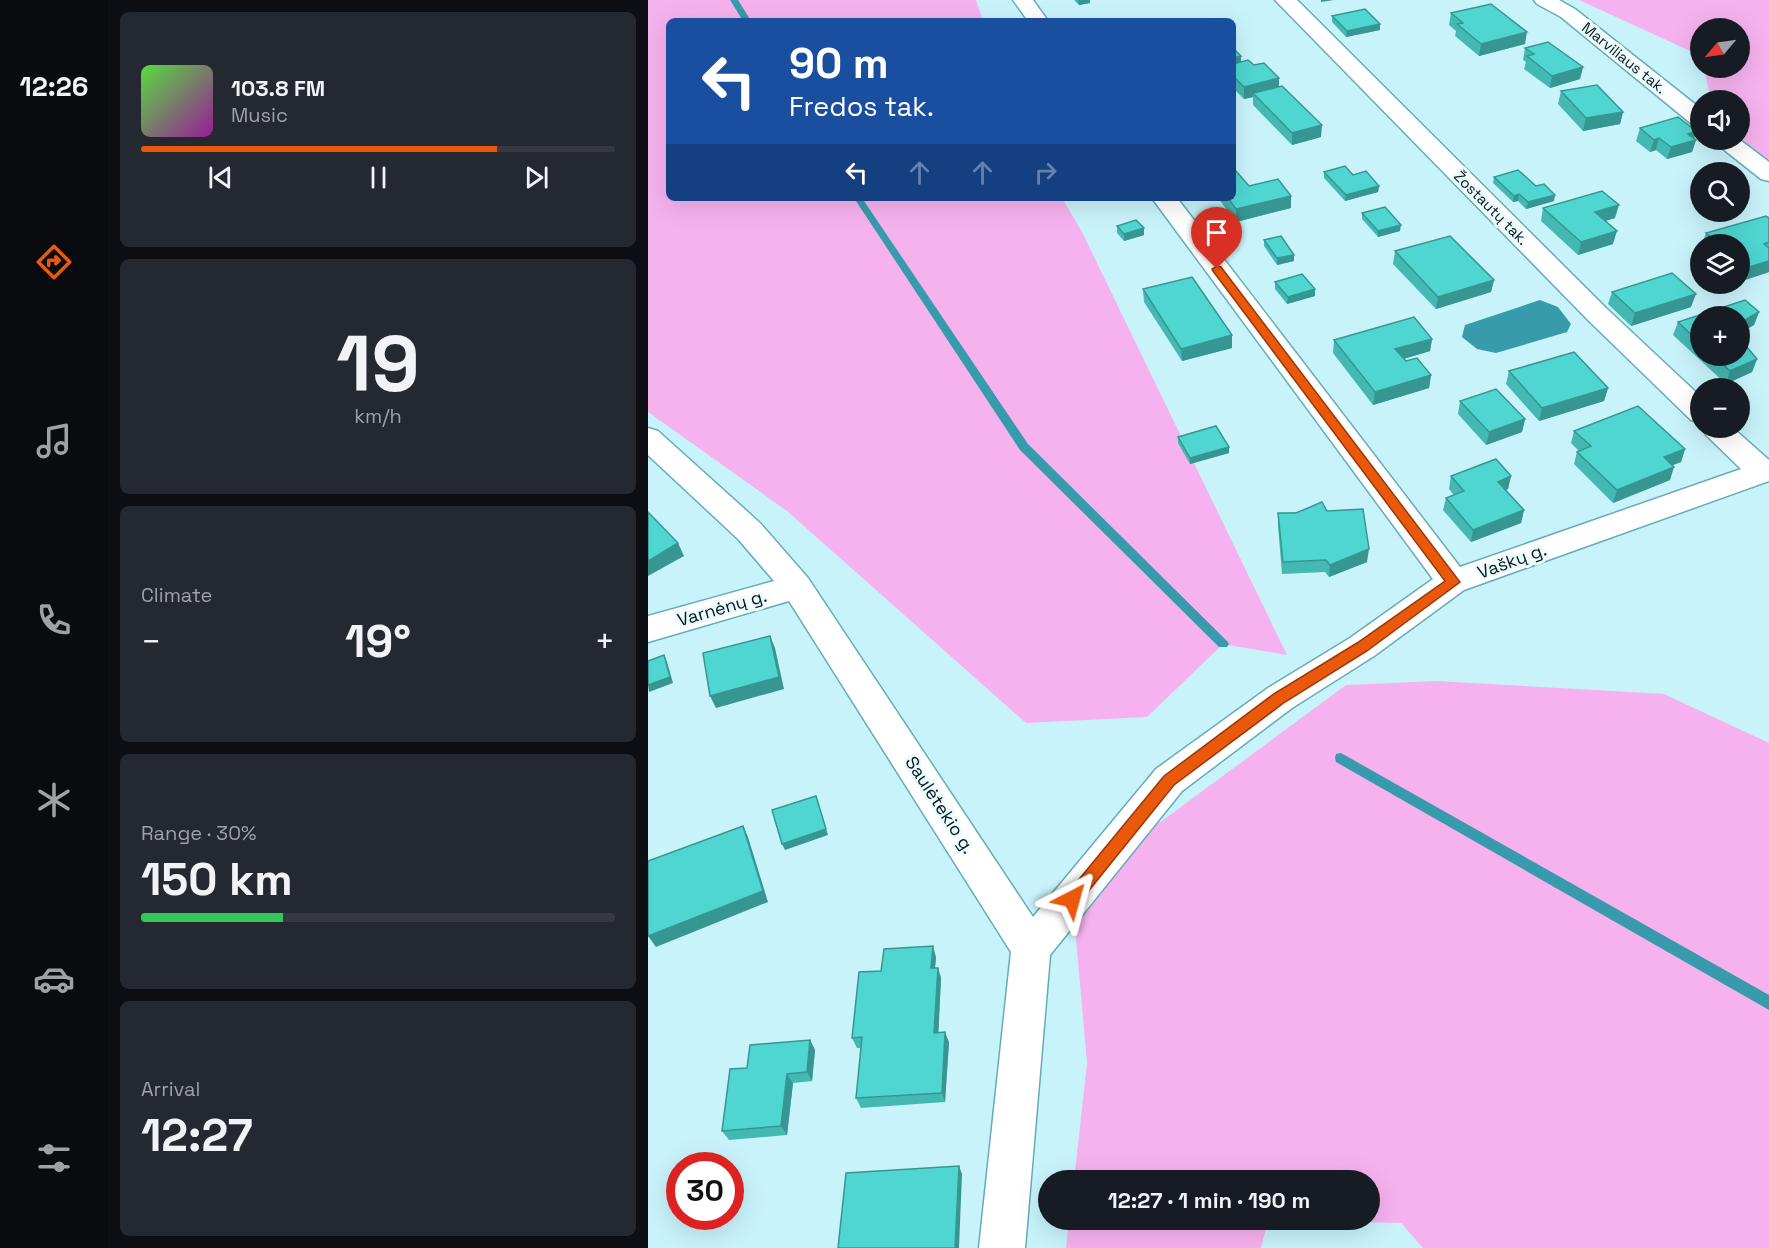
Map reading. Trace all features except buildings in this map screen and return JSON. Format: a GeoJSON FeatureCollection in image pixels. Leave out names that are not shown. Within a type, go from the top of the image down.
{"type":"FeatureCollection","features":[{"type":"Feature","properties":{"kind":"street"},"geometry":{"type":"LineString","coordinates":[[1023,0],[1036,18]]}},
{"type":"Feature","properties":{"kind":"street","name":"Žostautų tak."},"geometry":{"type":"LineString","coordinates":[[1285,0],[1597,314],[1690,403]]}},
{"type":"Feature","properties":{"kind":"street","name":"Marviliaus tak."},"geometry":{"type":"LineString","coordinates":[[1544,0],[1568,13],[1690,111]]}},
{"type":"Feature","properties":{"kind":"street"},"geometry":{"type":"LineString","coordinates":[[1739,150],[1769,174]]}},
{"type":"Feature","properties":{"kind":"street"},"geometry":{"type":"LineString","coordinates":[[1166,201],[1453,582]]}},
{"type":"Feature","properties":{"kind":"street","name":"Saulėtekio g."},"geometry":{"type":"LineString","coordinates":[[648,438],[749,531],[797,587],[1031,949]]}},
{"type":"Feature","properties":{"kind":"street"},"geometry":{"type":"LineString","coordinates":[[1728,438],[1766,471]]}},
{"type":"Feature","properties":{"kind":"street","name":"Vaškų g."},"geometry":{"type":"LineString","coordinates":[[1031,949],[1169,780],[1280,698],[1362,647],[1453,582],[1766,471]]}},
{"type":"Feature","properties":{"kind":"street","name":"Varnėnų g."},"geometry":{"type":"LineString","coordinates":[[648,629],[797,587]]}},
{"type":"Feature","properties":{"kind":"street"},"geometry":{"type":"LineString","coordinates":[[1002,1248],[1031,949]]}},
{"type":"Feature","properties":{"kind":"shaded area"},"geometry":{"type":"Polygon","coordinates":[[[648,0],[976,0],[982,18],[666,18],[666,201],[1064,201],[1082,232],[1287,655],[1223,644],[1147,717],[1026,723],[787,511],[648,412],[648,0]]]}},
{"type":"Feature","properties":{"kind":"shaded area"},"geometry":{"type":"Polygon","coordinates":[[[1579,0],[1769,0],[1769,167],[1746,150],[1750,150],[1750,90],[1709,90],[1706,78],[1750,78],[1750,18],[1690,18],[1690,51],[1579,0]]]}},
{"type":"Feature","properties":{"kind":"shaded area"},"geometry":{"type":"Polygon","coordinates":[[[1437,681],[1664,694],[1769,743],[1769,1248],[1423,1248],[1401,1223],[1380,1223],[1380,1170],[1075,1170],[1087,1063],[1075,927],[1151,829],[1346,685],[1437,681]]]}},
{"type":"Feature","properties":{"kind":"shaded area"},"geometry":{"type":"Polygon","coordinates":[[[1068,1230],[1266,1230],[1261,1248],[1066,1248],[1068,1230]]]}},
{"type":"Feature","properties":{"kind":"water"},"geometry":{"type":"Polygon","coordinates":[[[1540,300],[1558,307],[1571,324],[1567,332],[1496,353],[1477,349],[1462,337],[1465,325],[1540,300]]]}},
{"type":"Feature","properties":{"kind":"waterway"},"geometry":{"type":"LineString","coordinates":[[734,0],[745,18]]}},
{"type":"Feature","properties":{"kind":"waterway"},"geometry":{"type":"LineString","coordinates":[[860,201],[1024,447],[1223,644]]}},
{"type":"Feature","properties":{"kind":"waterway"},"geometry":{"type":"LineString","coordinates":[[1341,758],[1769,1003]]}},
{"type":"Feature","properties":{"kind":"route"},"geometry":{"type":"LineString","coordinates":[[1072,899],[1169,780],[1280,698],[1362,647],[1453,582],[1217,269]]}}]}
